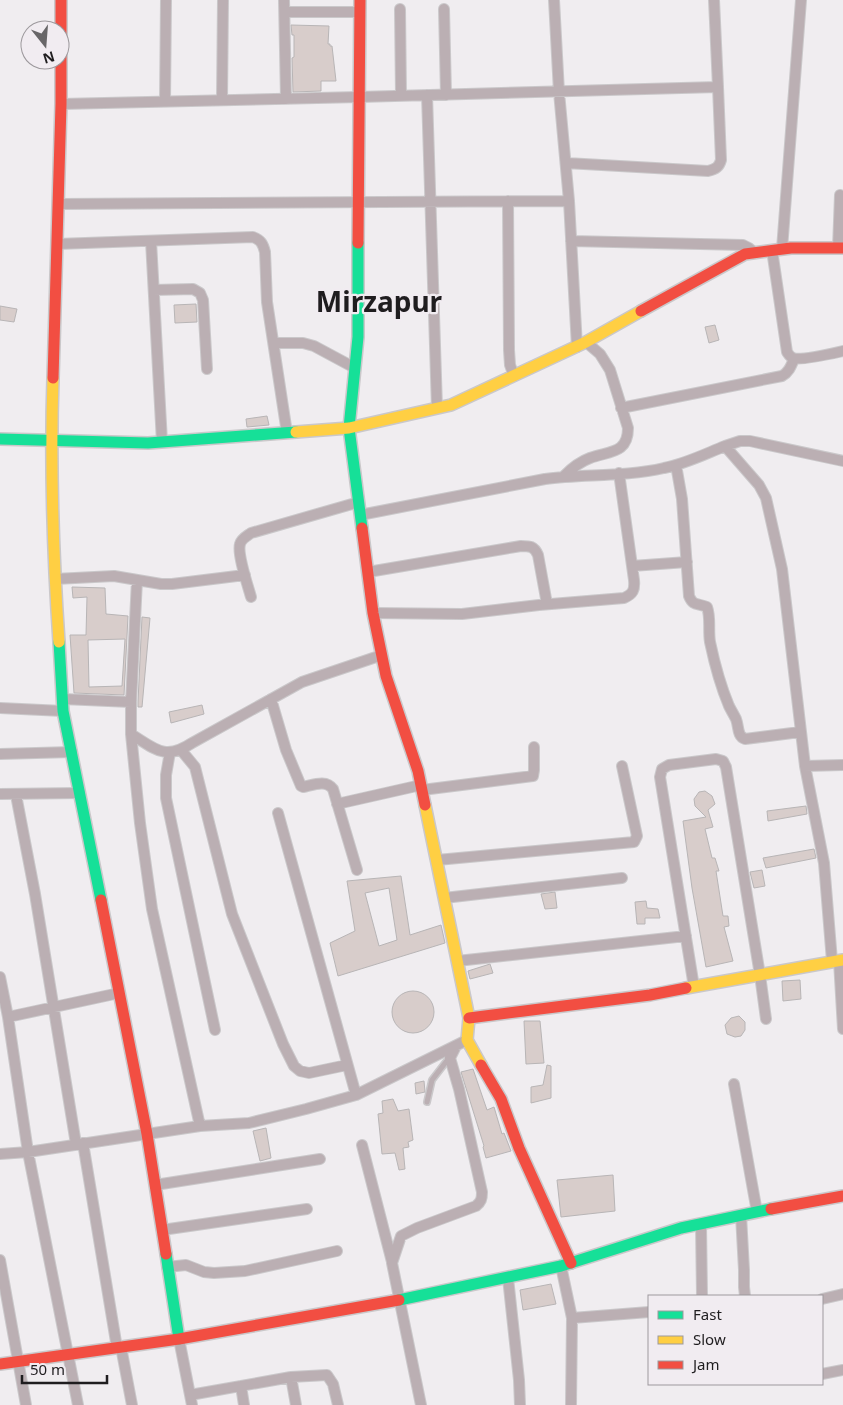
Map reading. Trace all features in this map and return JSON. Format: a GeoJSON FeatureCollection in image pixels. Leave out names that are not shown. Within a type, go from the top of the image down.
{"type":"FeatureCollection","features":[{"type":"Feature","properties":{"kind":"street"},"geometry":{"type":"LineString","coordinates":[[61,0],[61,104],[51,440],[55,579],[63,705],[147,1134],[167,1267],[191,1400],[241,1386],[291,1377],[327,1376],[333,1384],[338,1405]]}},
{"type":"Feature","properties":{"kind":"street"},"geometry":{"type":"LineString","coordinates":[[165,102],[166,0]]}},
{"type":"Feature","properties":{"kind":"street"},"geometry":{"type":"LineString","coordinates":[[222,100],[223,0]]}},
{"type":"Feature","properties":{"kind":"street"},"geometry":{"type":"LineString","coordinates":[[284,0],[286,99]]}},
{"type":"Feature","properties":{"kind":"street"},"geometry":{"type":"LineString","coordinates":[[360,0],[358,336],[349,428],[373,613],[386,676],[422,787],[469,1018],[468,1040],[501,1098],[566,1265],[572,1318],[571,1405]]}},
{"type":"Feature","properties":{"kind":"street"},"geometry":{"type":"LineString","coordinates":[[554,0],[559,92],[581,344]]}},
{"type":"Feature","properties":{"kind":"street"},"geometry":{"type":"LineString","coordinates":[[566,163],[708,171],[719,165],[714,0]]}},
{"type":"Feature","properties":{"kind":"street"},"geometry":{"type":"LineString","coordinates":[[801,0],[777,249],[787,352],[794,359],[843,351]]}},
{"type":"Feature","properties":{"kind":"street"},"geometry":{"type":"LineString","coordinates":[[400,9],[401,96]]}},
{"type":"Feature","properties":{"kind":"street"},"geometry":{"type":"LineString","coordinates":[[444,9],[446,95]]}},
{"type":"Feature","properties":{"kind":"street"},"geometry":{"type":"LineString","coordinates":[[284,12],[360,12]]}},
{"type":"Feature","properties":{"kind":"street"},"geometry":{"type":"LineString","coordinates":[[61,104],[718,87]]}},
{"type":"Feature","properties":{"kind":"street"},"geometry":{"type":"LineString","coordinates":[[426,95],[437,408]]}},
{"type":"Feature","properties":{"kind":"street"},"geometry":{"type":"LineString","coordinates":[[0,439],[148,443],[349,428],[451,405],[581,344],[745,254],[777,249],[840,248],[840,195]]}},
{"type":"Feature","properties":{"kind":"street"},"geometry":{"type":"LineString","coordinates":[[508,201],[509,350],[510,365],[514,376]]}},
{"type":"Feature","properties":{"kind":"street"},"geometry":{"type":"LineString","coordinates":[[58,204],[569,201]]}},
{"type":"Feature","properties":{"kind":"street"},"geometry":{"type":"LineString","coordinates":[[57,244],[253,237],[260,240],[263,244],[267,302],[287,432]]}},
{"type":"Feature","properties":{"kind":"street"},"geometry":{"type":"LineString","coordinates":[[151,241],[162,442]]}},
{"type":"Feature","properties":{"kind":"street"},"geometry":{"type":"LineString","coordinates":[[572,241],[743,245],[755,253]]}},
{"type":"Feature","properties":{"kind":"street"},"geometry":{"type":"LineString","coordinates":[[154,290],[193,289],[200,293],[203,300],[207,369]]}},
{"type":"Feature","properties":{"kind":"street"},"geometry":{"type":"LineString","coordinates":[[274,343],[303,343],[314,346],[355,368]]}},
{"type":"Feature","properties":{"kind":"street"},"geometry":{"type":"LineString","coordinates":[[564,476],[581,462],[619,449],[625,444],[628,437],[628,428],[606,362],[600,354],[581,344]]}},
{"type":"Feature","properties":{"kind":"street"},"geometry":{"type":"LineString","coordinates":[[621,408],[782,376],[790,369],[794,359]]}},
{"type":"Feature","properties":{"kind":"street"},"geometry":{"type":"LineString","coordinates":[[360,514],[564,476],[647,471],[665,468],[740,441],[750,441],[843,461]]}},
{"type":"Feature","properties":{"kind":"street"},"geometry":{"type":"LineString","coordinates":[[726,446],[759,485],[766,498],[782,569],[800,732],[824,863],[838,961],[843,1029]]}},
{"type":"Feature","properties":{"kind":"street"},"geometry":{"type":"LineString","coordinates":[[676,464],[682,499],[689,596],[691,602],[706,607],[708,612],[710,640],[716,665],[739,733],[742,738],[751,739],[800,732]]}},
{"type":"Feature","properties":{"kind":"street"},"geometry":{"type":"LineString","coordinates":[[373,613],[462,614],[624,598],[632,594],[635,588],[619,473]]}},
{"type":"Feature","properties":{"kind":"street"},"geometry":{"type":"LineString","coordinates":[[251,597],[240,552],[240,544],[244,538],[251,533],[358,502]]}},
{"type":"Feature","properties":{"kind":"street"},"geometry":{"type":"LineString","coordinates":[[368,572],[521,546],[531,546],[535,548],[538,555],[548,604]]}},
{"type":"Feature","properties":{"kind":"street"},"geometry":{"type":"LineString","coordinates":[[632,566],[687,562]]}},
{"type":"Feature","properties":{"kind":"street"},"geometry":{"type":"LineString","coordinates":[[55,579],[114,576],[161,584],[172,584],[245,575]]}},
{"type":"Feature","properties":{"kind":"street"},"geometry":{"type":"LineString","coordinates":[[137,580],[131,734],[140,823],[152,909],[200,1126]]}},
{"type":"Feature","properties":{"kind":"street"},"geometry":{"type":"LineString","coordinates":[[131,734],[159,751],[181,750],[192,742],[302,682],[382,655]]}},
{"type":"Feature","properties":{"kind":"street"},"geometry":{"type":"LineString","coordinates":[[270,699],[286,750],[301,786],[325,783],[333,789],[357,870]]}},
{"type":"Feature","properties":{"kind":"street"},"geometry":{"type":"LineString","coordinates":[[0,708],[131,702]]}},
{"type":"Feature","properties":{"kind":"street"},"geometry":{"type":"LineString","coordinates":[[337,804],[422,787],[532,776],[534,770],[534,747]]}},
{"type":"Feature","properties":{"kind":"street"},"geometry":{"type":"LineString","coordinates":[[181,750],[195,767],[232,914],[283,1044],[294,1066],[310,1073],[347,1065]]}},
{"type":"Feature","properties":{"kind":"street"},"geometry":{"type":"LineString","coordinates":[[0,754],[72,752]]}},
{"type":"Feature","properties":{"kind":"street"},"geometry":{"type":"LineString","coordinates":[[170,752],[166,775],[166,798],[215,1030]]}},
{"type":"Feature","properties":{"kind":"street"},"geometry":{"type":"LineString","coordinates":[[694,986],[660,777],[662,769],[669,765],[716,759],[723,761],[726,767],[766,1019]]}},
{"type":"Feature","properties":{"kind":"street"},"geometry":{"type":"LineString","coordinates":[[805,766],[843,765]]}},
{"type":"Feature","properties":{"kind":"street"},"geometry":{"type":"LineString","coordinates":[[436,860],[634,842],[637,836],[622,766]]}},
{"type":"Feature","properties":{"kind":"street"},"geometry":{"type":"LineString","coordinates":[[0,794],[80,793]]}},
{"type":"Feature","properties":{"kind":"street"},"geometry":{"type":"LineString","coordinates":[[16,795],[35,894],[53,1008],[132,1405]]}},
{"type":"Feature","properties":{"kind":"street"},"geometry":{"type":"LineString","coordinates":[[278,813],[356,1096]]}},
{"type":"Feature","properties":{"kind":"street"},"geometry":{"type":"LineString","coordinates":[[444,898],[622,878]]}},
{"type":"Feature","properties":{"kind":"street"},"geometry":{"type":"LineString","coordinates":[[457,961],[686,936]]}},
{"type":"Feature","properties":{"kind":"street"},"geometry":{"type":"LineString","coordinates":[[469,1018],[650,995],[838,961]]}},
{"type":"Feature","properties":{"kind":"street"},"geometry":{"type":"LineString","coordinates":[[0,977],[8,1017],[28,1152],[78,1405]]}},
{"type":"Feature","properties":{"kind":"street"},"geometry":{"type":"LineString","coordinates":[[8,1017],[119,993]]}},
{"type":"Feature","properties":{"kind":"street"},"geometry":{"type":"LineString","coordinates":[[0,1154],[28,1152],[200,1126],[249,1123],[356,1096],[468,1040]]}},
{"type":"Feature","properties":{"kind":"street"},"geometry":{"type":"LineString","coordinates":[[392,1263],[401,1236],[476,1206],[482,1198],[461,1098],[450,1058],[457,1046]]}},
{"type":"Feature","properties":{"kind":"street"},"geometry":{"type":"LineString","coordinates":[[734,1084],[757,1212]]}},
{"type":"Feature","properties":{"kind":"street"},"geometry":{"type":"LineString","coordinates":[[362,1145],[392,1263],[421,1405]]}},
{"type":"Feature","properties":{"kind":"street"},"geometry":{"type":"LineString","coordinates":[[155,1185],[320,1159]]}},
{"type":"Feature","properties":{"kind":"street"},"geometry":{"type":"LineString","coordinates":[[0,1364],[179,1339],[400,1300],[566,1265],[682,1228],[843,1196]]}},
{"type":"Feature","properties":{"kind":"street"},"geometry":{"type":"LineString","coordinates":[[162,1230],[307,1209]]}},
{"type":"Feature","properties":{"kind":"street"},"geometry":{"type":"LineString","coordinates":[[741,1216],[746,1295]]}},
{"type":"Feature","properties":{"kind":"street"},"geometry":{"type":"LineString","coordinates":[[701,1224],[702,1295]]}},
{"type":"Feature","properties":{"kind":"street"},"geometry":{"type":"LineString","coordinates":[[167,1267],[186,1265],[204,1272],[214,1273],[245,1271],[337,1251]]}},
{"type":"Feature","properties":{"kind":"street"},"geometry":{"type":"LineString","coordinates":[[0,1260],[26,1405]]}},
{"type":"Feature","properties":{"kind":"street"},"geometry":{"type":"LineString","coordinates":[[508,1278],[520,1405]]}},
{"type":"Feature","properties":{"kind":"street"},"geometry":{"type":"LineString","coordinates":[[823,1298],[843,1294]]}},
{"type":"Feature","properties":{"kind":"street"},"geometry":{"type":"LineString","coordinates":[[572,1318],[648,1312]]}},
{"type":"Feature","properties":{"kind":"street"},"geometry":{"type":"LineString","coordinates":[[823,1374],[843,1370]]}},
{"type":"Feature","properties":{"kind":"street"},"geometry":{"type":"LineString","coordinates":[[291,1377],[296,1405]]}},
{"type":"Feature","properties":{"kind":"street"},"geometry":{"type":"LineString","coordinates":[[241,1386],[244,1405]]}},
{"type":"Feature","properties":{"kind":"lane"},"geometry":{"type":"LineString","coordinates":[[427,1102],[432,1080],[450,1058]]}},
{"type":"Feature","properties":{"kind":"building"},"geometry":{"type":"Polygon","coordinates":[[[291,25],[329,26],[328,44],[332,46],[336,81],[321,81],[321,91],[293,92],[292,58],[294,57],[294,35],[292,35],[291,25]]]}},
{"type":"Feature","properties":{"kind":"building"},"geometry":{"type":"Polygon","coordinates":[[[196,304],[197,322],[175,323],[174,305],[196,304]]]}},
{"type":"Feature","properties":{"kind":"building"},"geometry":{"type":"Polygon","coordinates":[[[0,306],[17,309],[14,322],[0,320],[0,306]]]}},
{"type":"Feature","properties":{"kind":"building"},"geometry":{"type":"Polygon","coordinates":[[[715,325],[719,340],[709,343],[705,327],[715,325]]]}},
{"type":"Feature","properties":{"kind":"building"},"geometry":{"type":"Polygon","coordinates":[[[267,416],[269,425],[247,427],[246,419],[267,416]]]}},
{"type":"Feature","properties":{"kind":"building"},"geometry":{"type":"Polygon","coordinates":[[[72,587],[105,588],[106,614],[128,616],[124,695],[74,693],[70,635],[86,635],[87,597],[73,598],[72,587]],[[125,639],[88,640],[89,687],[122,686],[125,639]]]}},
{"type":"Feature","properties":{"kind":"building"},"geometry":{"type":"Polygon","coordinates":[[[142,617],[150,618],[142,707],[138,707],[138,702],[142,617]]]}},
{"type":"Feature","properties":{"kind":"building"},"geometry":{"type":"Polygon","coordinates":[[[202,705],[204,714],[171,723],[169,712],[202,705]]]}},
{"type":"Feature","properties":{"kind":"building"},"geometry":{"type":"Polygon","coordinates":[[[705,791],[712,796],[715,804],[708,810],[713,827],[705,829],[712,858],[715,858],[719,871],[716,871],[723,916],[728,916],[729,926],[724,927],[733,961],[706,967],[692,888],[683,821],[706,817],[695,806],[694,799],[699,792],[705,791]]]}},
{"type":"Feature","properties":{"kind":"building"},"geometry":{"type":"Polygon","coordinates":[[[806,806],[807,814],[768,821],[767,811],[806,806]]]}},
{"type":"Feature","properties":{"kind":"building"},"geometry":{"type":"Polygon","coordinates":[[[814,849],[816,858],[766,868],[763,858],[814,849]]]}},
{"type":"Feature","properties":{"kind":"building"},"geometry":{"type":"Polygon","coordinates":[[[762,870],[765,886],[754,888],[750,872],[762,870]]]}},
{"type":"Feature","properties":{"kind":"building"},"geometry":{"type":"Polygon","coordinates":[[[401,876],[410,935],[441,925],[445,943],[338,976],[330,943],[355,931],[347,881],[401,876]],[[389,888],[365,893],[379,946],[397,940],[389,888]]]}},
{"type":"Feature","properties":{"kind":"building"},"geometry":{"type":"Polygon","coordinates":[[[555,892],[557,908],[545,909],[541,894],[555,892]]]}},
{"type":"Feature","properties":{"kind":"building"},"geometry":{"type":"Polygon","coordinates":[[[646,901],[647,908],[658,909],[660,918],[645,918],[645,924],[637,924],[635,902],[646,901]]]}},
{"type":"Feature","properties":{"kind":"building"},"geometry":{"type":"Polygon","coordinates":[[[490,964],[493,973],[470,979],[468,971],[490,964]]]}},
{"type":"Feature","properties":{"kind":"building"},"geometry":{"type":"Polygon","coordinates":[[[800,980],[801,999],[783,1001],[782,981],[800,980]]]}},
{"type":"Feature","properties":{"kind":"building"},"geometry":{"type":"Polygon","coordinates":[[[409,991],[417,991],[428,997],[434,1012],[428,1027],[417,1033],[409,1033],[398,1027],[392,1016],[392,1008],[398,997],[409,991]]]}},
{"type":"Feature","properties":{"kind":"building"},"geometry":{"type":"Polygon","coordinates":[[[739,1016],[745,1022],[745,1030],[741,1036],[735,1037],[727,1034],[725,1025],[731,1018],[739,1016]]]}},
{"type":"Feature","properties":{"kind":"building"},"geometry":{"type":"Polygon","coordinates":[[[524,1021],[540,1021],[544,1063],[526,1064],[524,1021]]]}},
{"type":"Feature","properties":{"kind":"building"},"geometry":{"type":"Polygon","coordinates":[[[547,1065],[551,1066],[551,1098],[531,1103],[531,1087],[543,1085],[547,1065]]]}},
{"type":"Feature","properties":{"kind":"building"},"geometry":{"type":"Polygon","coordinates":[[[473,1069],[487,1110],[494,1107],[502,1134],[504,1133],[511,1151],[486,1158],[461,1072],[473,1069]]]}},
{"type":"Feature","properties":{"kind":"building"},"geometry":{"type":"Polygon","coordinates":[[[424,1081],[425,1092],[416,1094],[415,1083],[424,1081]]]}},
{"type":"Feature","properties":{"kind":"building"},"geometry":{"type":"Polygon","coordinates":[[[393,1099],[398,1111],[409,1109],[413,1140],[408,1142],[409,1147],[403,1148],[405,1169],[399,1170],[395,1153],[382,1154],[378,1114],[383,1113],[382,1101],[393,1099]]]}},
{"type":"Feature","properties":{"kind":"building"},"geometry":{"type":"Polygon","coordinates":[[[266,1128],[271,1158],[260,1161],[253,1131],[266,1128]]]}},
{"type":"Feature","properties":{"kind":"building"},"geometry":{"type":"Polygon","coordinates":[[[613,1175],[615,1211],[561,1217],[557,1180],[613,1175]]]}},
{"type":"Feature","properties":{"kind":"building"},"geometry":{"type":"Polygon","coordinates":[[[551,1284],[556,1304],[523,1310],[520,1290],[551,1284]]]}},
{"type":"Feature","properties":{"kind":"traffic: fast"},"geometry":{"type":"LineString","coordinates":[[358,243],[358,337],[349,428],[362,528]]}},
{"type":"Feature","properties":{"kind":"traffic: fast"},"geometry":{"type":"LineString","coordinates":[[0,439],[148,443],[296,432]]}},
{"type":"Feature","properties":{"kind":"traffic: fast"},"geometry":{"type":"LineString","coordinates":[[59,642],[63,711],[101,900]]}},
{"type":"Feature","properties":{"kind":"traffic: fast"},"geometry":{"type":"LineString","coordinates":[[399,1300],[561,1266],[681,1228],[771,1209]]}},
{"type":"Feature","properties":{"kind":"traffic: fast"},"geometry":{"type":"LineString","coordinates":[[166,1254],[179,1339]]}},
{"type":"Feature","properties":{"kind":"traffic: slow"},"geometry":{"type":"LineString","coordinates":[[296,432],[349,428],[451,405],[586,342],[641,311]]}},
{"type":"Feature","properties":{"kind":"traffic: slow"},"geometry":{"type":"LineString","coordinates":[[53,378],[53,510],[59,642]]}},
{"type":"Feature","properties":{"kind":"traffic: slow"},"geometry":{"type":"LineString","coordinates":[[425,805],[469,1018],[467,1040],[481,1065]]}},
{"type":"Feature","properties":{"kind":"traffic: slow"},"geometry":{"type":"LineString","coordinates":[[686,988],[843,960]]}},
{"type":"Feature","properties":{"kind":"traffic: jam"},"geometry":{"type":"LineString","coordinates":[[53,378],[61,104],[61,0]]}},
{"type":"Feature","properties":{"kind":"traffic: jam"},"geometry":{"type":"LineString","coordinates":[[358,243],[360,0]]}},
{"type":"Feature","properties":{"kind":"traffic: jam"},"geometry":{"type":"LineString","coordinates":[[641,311],[745,254],[791,248],[843,248]]}},
{"type":"Feature","properties":{"kind":"traffic: jam"},"geometry":{"type":"LineString","coordinates":[[362,528],[373,613],[386,676],[418,771],[425,805]]}},
{"type":"Feature","properties":{"kind":"traffic: jam"},"geometry":{"type":"LineString","coordinates":[[101,900],[147,1134],[166,1254]]}},
{"type":"Feature","properties":{"kind":"traffic: jam"},"geometry":{"type":"LineString","coordinates":[[469,1018],[650,995],[686,988]]}},
{"type":"Feature","properties":{"kind":"traffic: jam"},"geometry":{"type":"LineString","coordinates":[[481,1065],[501,1099],[519,1148],[571,1263]]}},
{"type":"Feature","properties":{"kind":"traffic: jam"},"geometry":{"type":"LineString","coordinates":[[771,1209],[843,1196]]}},
{"type":"Feature","properties":{"kind":"traffic: jam"},"geometry":{"type":"LineString","coordinates":[[0,1364],[179,1339],[399,1300]]}},
{"type":"Feature","properties":{"kind":"district","name":"Mirzapur"},"geometry":{"type":"Point","coordinates":[379,301]}}]}
